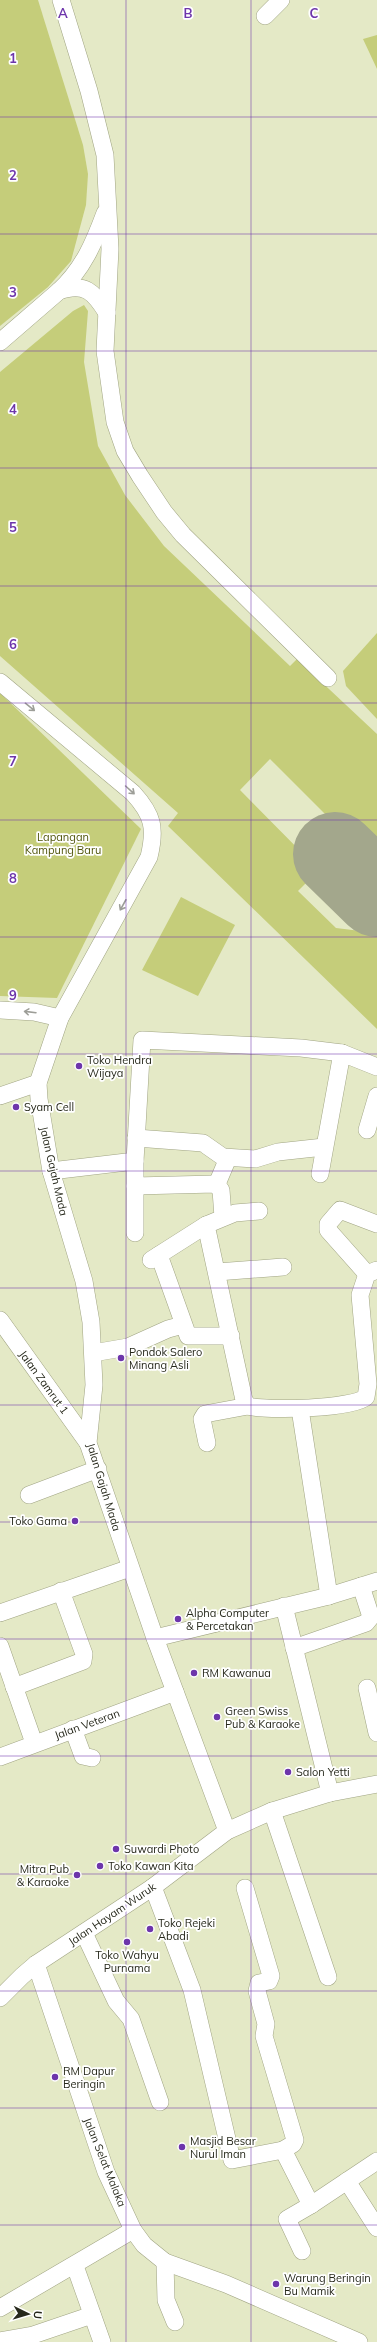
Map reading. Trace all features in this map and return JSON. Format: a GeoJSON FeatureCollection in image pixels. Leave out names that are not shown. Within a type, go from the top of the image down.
{"type":"FeatureCollection","features":[{"type":"Feature","properties":{"kind":"street"},"geometry":{"type":"LineString","coordinates":[[61,0],[89,91],[105,155],[109,203],[110,249],[105,350],[115,422],[125,451],[164,512],[183,535],[328,678]]}},
{"type":"Feature","properties":{"kind":"street"},"geometry":{"type":"LineString","coordinates":[[266,16],[281,0]]}},
{"type":"Feature","properties":{"kind":"street"},"geometry":{"type":"LineString","coordinates":[[0,342],[73,278],[88,254],[109,203]]}},
{"type":"Feature","properties":{"kind":"street"},"geometry":{"type":"LineString","coordinates":[[59,291],[70,287],[86,289],[97,296],[107,313]]}},
{"type":"Feature","properties":{"kind":"street"},"geometry":{"type":"LineString","coordinates":[[0,682],[133,793],[146,807],[153,823],[154,838],[149,857],[60,1018],[38,1083],[0,1096]]}},
{"type":"Feature","properties":{"kind":"street"},"geometry":{"type":"LineString","coordinates":[[0,1010],[34,1012],[60,1018]]}},
{"type":"Feature","properties":{"kind":"street"},"geometry":{"type":"LineString","coordinates":[[135,1232],[135,1161],[142,1040],[301,1048],[342,1053],[377,1067]]}},
{"type":"Feature","properties":{"kind":"street"},"geometry":{"type":"LineString","coordinates":[[320,1174],[342,1053]]}},
{"type":"Feature","properties":{"kind":"street","name":"Jalan Gajah Mada"},"geometry":{"type":"LineString","coordinates":[[38,1083],[51,1171],[84,1281],[91,1322],[94,1385],[88,1443],[155,1638],[227,1831]]}},
{"type":"Feature","properties":{"kind":"street"},"geometry":{"type":"LineString","coordinates":[[367,1130],[377,1096]]}},
{"type":"Feature","properties":{"kind":"street"},"geometry":{"type":"LineString","coordinates":[[136,1138],[203,1143],[218,1154],[228,1158],[254,1159],[278,1152],[324,1147]]}},
{"type":"Feature","properties":{"kind":"street"},"geometry":{"type":"LineString","coordinates":[[223,1217],[220,1190],[217,1184],[228,1158]]}},
{"type":"Feature","properties":{"kind":"street"},"geometry":{"type":"LineString","coordinates":[[51,1171],[135,1161]]}},
{"type":"Feature","properties":{"kind":"street"},"geometry":{"type":"LineString","coordinates":[[135,1186],[217,1184]]}},
{"type":"Feature","properties":{"kind":"street"},"geometry":{"type":"LineString","coordinates":[[207,1443],[202,1419],[205,1414],[248,1406],[300,1408],[356,1403],[366,1397],[368,1384],[360,1295],[372,1272],[328,1230],[328,1224],[340,1210],[377,1224]]}},
{"type":"Feature","properties":{"kind":"street"},"geometry":{"type":"LineString","coordinates":[[231,1336],[188,1336],[154,1258],[206,1225],[223,1217],[235,1213],[259,1211]]}},
{"type":"Feature","properties":{"kind":"street"},"geometry":{"type":"LineString","coordinates":[[206,1225],[244,1400],[248,1406]]}},
{"type":"Feature","properties":{"kind":"street"},"geometry":{"type":"LineString","coordinates":[[217,1272],[283,1267]]}},
{"type":"Feature","properties":{"kind":"street","name":"Jalan Zamrut 1"},"geometry":{"type":"LineString","coordinates":[[0,1320],[88,1443]]}},
{"type":"Feature","properties":{"kind":"street"},"geometry":{"type":"LineString","coordinates":[[93,1353],[128,1347],[168,1329],[183,1325]]}},
{"type":"Feature","properties":{"kind":"street"},"geometry":{"type":"LineString","coordinates":[[300,1408],[329,1596]]}},
{"type":"Feature","properties":{"kind":"street"},"geometry":{"type":"LineString","coordinates":[[29,1496],[98,1469]]}},
{"type":"Feature","properties":{"kind":"street"},"geometry":{"type":"LineString","coordinates":[[0,1613],[130,1568]]}},
{"type":"Feature","properties":{"kind":"street"},"geometry":{"type":"LineString","coordinates":[[155,1638],[329,1596],[369,1583],[371,1617],[366,1623],[294,1648]]}},
{"type":"Feature","properties":{"kind":"street"},"geometry":{"type":"LineString","coordinates":[[14,1687],[83,1660],[84,1654],[61,1592]]}},
{"type":"Feature","properties":{"kind":"street"},"geometry":{"type":"LineString","coordinates":[[284,1606],[330,1793]]}},
{"type":"Feature","properties":{"kind":"street"},"geometry":{"type":"LineString","coordinates":[[0,1646],[34,1743]]}},
{"type":"Feature","properties":{"kind":"street"},"geometry":{"type":"LineString","coordinates":[[367,1688],[377,1733]]}},
{"type":"Feature","properties":{"kind":"street","name":"Jalan Veteran"},"geometry":{"type":"LineString","coordinates":[[0,1757],[34,1743],[175,1692]]}},
{"type":"Feature","properties":{"kind":"street"},"geometry":{"type":"LineString","coordinates":[[73,1729],[83,1756],[92,1758]]}},
{"type":"Feature","properties":{"kind":"street","name":"Jalan Hayam Wuruk"},"geometry":{"type":"LineString","coordinates":[[0,1998],[36,1964],[153,1887],[227,1831],[272,1811],[330,1793],[377,1784]]}},
{"type":"Feature","properties":{"kind":"street"},"geometry":{"type":"LineString","coordinates":[[272,1811],[328,1978]]}},
{"type":"Feature","properties":{"kind":"street"},"geometry":{"type":"LineString","coordinates":[[153,1887],[192,1990],[232,2160],[283,2150],[293,2144],[295,2140],[264,2036],[266,2024],[257,1991],[259,1983],[269,1981],[271,1976],[245,1888]]}},
{"type":"Feature","properties":{"kind":"street"},"geometry":{"type":"LineString","coordinates":[[84,1932],[116,2001],[131,2019],[160,2102]]}},
{"type":"Feature","properties":{"kind":"street","name":"Jalan Selat Malaka"},"geometry":{"type":"LineString","coordinates":[[36,1964],[106,2172],[133,2230],[144,2246],[166,2262],[226,2284],[329,2336],[359,2342]]}},
{"type":"Feature","properties":{"kind":"street"},"geometry":{"type":"LineString","coordinates":[[283,2150],[312,2205]]}},
{"type":"Feature","properties":{"kind":"street"},"geometry":{"type":"LineString","coordinates":[[302,2251],[287,2220],[377,2161]]}},
{"type":"Feature","properties":{"kind":"street"},"geometry":{"type":"LineString","coordinates":[[347,2181],[377,2228]]}},
{"type":"Feature","properties":{"kind":"street"},"geometry":{"type":"LineString","coordinates":[[0,2308],[75,2266],[133,2230]]}},
{"type":"Feature","properties":{"kind":"street"},"geometry":{"type":"LineString","coordinates":[[166,2262],[166,2300],[175,2322]]}},
{"type":"Feature","properties":{"kind":"street"},"geometry":{"type":"LineString","coordinates":[[75,2266],[102,2342]]}},
{"type":"Feature","properties":{"kind":"street"},"geometry":{"type":"LineString","coordinates":[[0,2341],[33,2335],[92,2315]]}},
{"type":"Feature","properties":{"kind":"green space"},"geometry":{"type":"Polygon","coordinates":[[[0,0],[38,0],[83,145],[88,174],[86,205],[71,261],[48,287],[0,326],[0,0]]]}},
{"type":"Feature","properties":{"kind":"green space"},"geometry":{"type":"Polygon","coordinates":[[[377,35],[377,69],[363,39],[377,35]]]}},
{"type":"Feature","properties":{"kind":"green space"},"geometry":{"type":"Polygon","coordinates":[[[84,305],[88,311],[84,362],[98,446],[125,495],[164,546],[290,666],[297,659],[377,734],[377,866],[270,759],[240,790],[319,870],[298,891],[336,928],[377,933],[377,1029],[168,826],[178,813],[0,656],[0,372],[73,311],[84,305]]]}},
{"type":"Feature","properties":{"kind":"green space"},"geometry":{"type":"Polygon","coordinates":[[[377,633],[377,719],[346,686],[343,671],[377,633]]]}},
{"type":"Feature","properties":{"kind":"green space","name":"Lapangan Kampung Baru"},"geometry":{"type":"Polygon","coordinates":[[[0,693],[141,829],[57,998],[0,996],[0,693]]]}},
{"type":"Feature","properties":{"kind":"green space"},"geometry":{"type":"Polygon","coordinates":[[[181,897],[235,925],[198,996],[142,970],[181,897]]]}},
{"type":"Feature","properties":{"kind":"runway"},"geometry":{"type":"LineString","coordinates":[[335,854],[377,895]]}},
{"type":"Feature","properties":{"kind":"place","name":"Toko Hendra Wijaya"},"geometry":{"type":"Point","coordinates":[79,1066]}},
{"type":"Feature","properties":{"kind":"place","name":"Syam Cell"},"geometry":{"type":"Point","coordinates":[16,1107]}},
{"type":"Feature","properties":{"kind":"place","name":"Pondok Salero Minang Asli"},"geometry":{"type":"Point","coordinates":[121,1358]}},
{"type":"Feature","properties":{"kind":"place","name":"Toko Gama"},"geometry":{"type":"Point","coordinates":[75,1521]}},
{"type":"Feature","properties":{"kind":"place","name":"Alpha Computer & Percetakan"},"geometry":{"type":"Point","coordinates":[178,1619]}},
{"type":"Feature","properties":{"kind":"place","name":"RM Kawanua"},"geometry":{"type":"Point","coordinates":[194,1673]}},
{"type":"Feature","properties":{"kind":"place","name":"Green Swiss Pub & Karaoke"},"geometry":{"type":"Point","coordinates":[217,1717]}},
{"type":"Feature","properties":{"kind":"place","name":"Salon Yetti"},"geometry":{"type":"Point","coordinates":[288,1772]}},
{"type":"Feature","properties":{"kind":"place","name":"Suwardi Photo"},"geometry":{"type":"Point","coordinates":[116,1849]}},
{"type":"Feature","properties":{"kind":"place","name":"Toko Kawan Kita"},"geometry":{"type":"Point","coordinates":[100,1866]}},
{"type":"Feature","properties":{"kind":"place","name":"Mitra Pub & Karaoke"},"geometry":{"type":"Point","coordinates":[77,1875]}},
{"type":"Feature","properties":{"kind":"place","name":"Toko Rejeki Abadi"},"geometry":{"type":"Point","coordinates":[150,1929]}},
{"type":"Feature","properties":{"kind":"place","name":"Toko Wahyu Purnama"},"geometry":{"type":"Point","coordinates":[127,1942]}},
{"type":"Feature","properties":{"kind":"place","name":"RM Dapur Beringin"},"geometry":{"type":"Point","coordinates":[55,2077]}},
{"type":"Feature","properties":{"kind":"place","name":"Masjid Besar Nurul Iman"},"geometry":{"type":"Point","coordinates":[182,2147]}},
{"type":"Feature","properties":{"kind":"place","name":"Warung Beringin Bu Mamik"},"geometry":{"type":"Point","coordinates":[276,2284]}}]}
